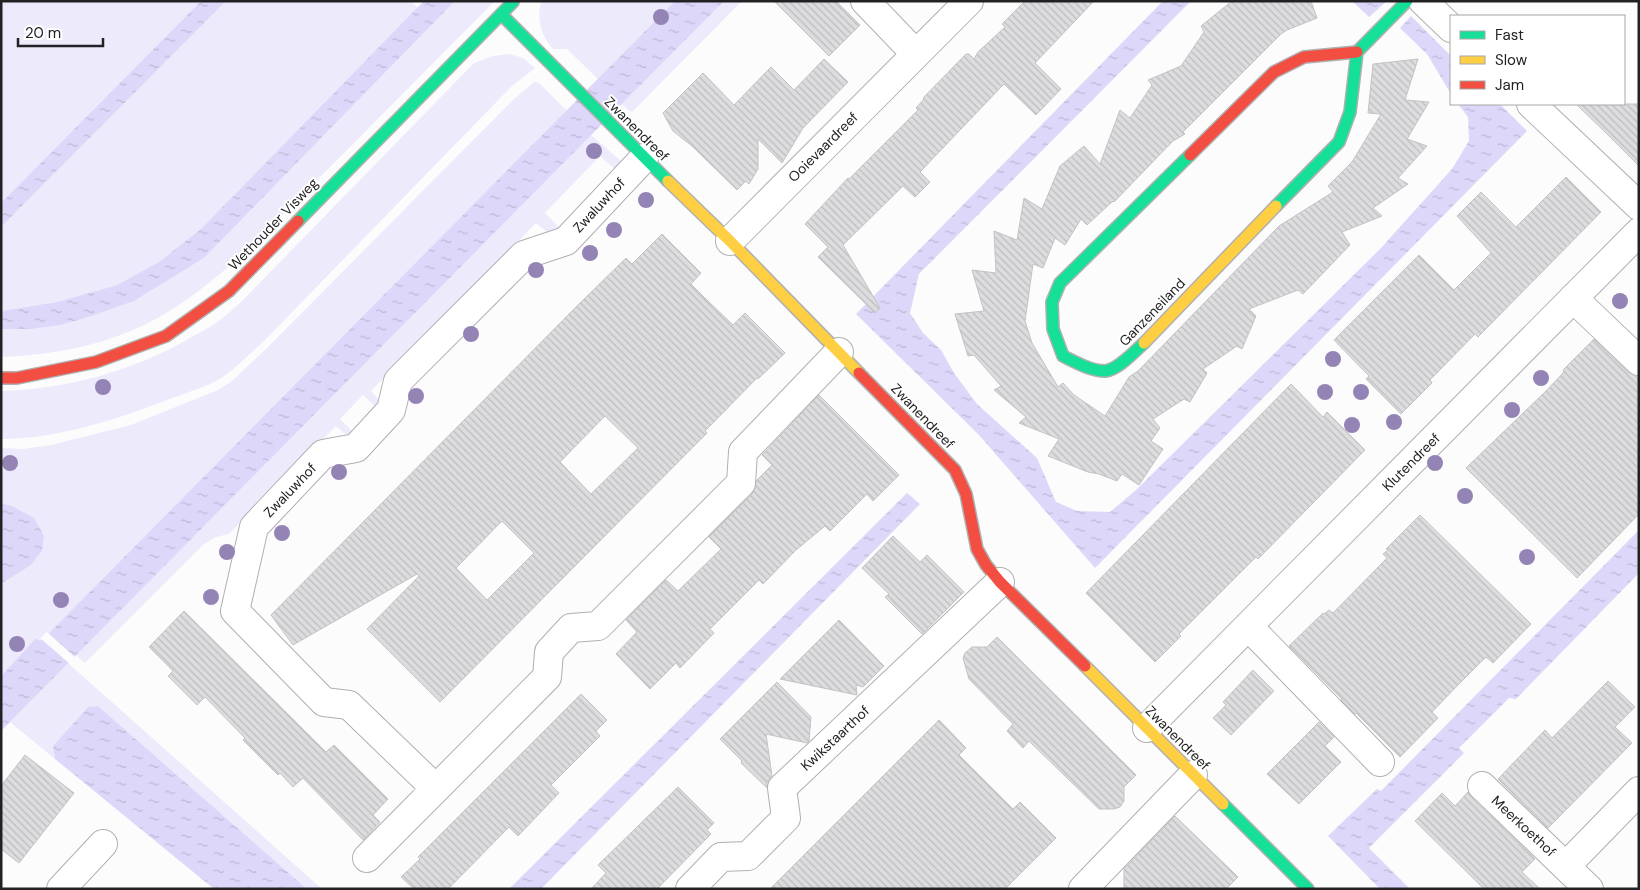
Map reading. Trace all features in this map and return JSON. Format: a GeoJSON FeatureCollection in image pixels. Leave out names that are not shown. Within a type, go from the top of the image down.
{"type":"FeatureCollection","features":[{"type":"Feature","properties":{"kind":"street","name":"Wethouder Visweg"},"geometry":{"type":"LineString","coordinates":[[1,378],[17,378],[96,362],[166,336],[221,296],[236,284],[514,1]]}},
{"type":"Feature","properties":{"kind":"street"},"geometry":{"type":"LineString","coordinates":[[865,1],[916,54]]}},
{"type":"Feature","properties":{"kind":"street","name":"Ooievaardreef"},"geometry":{"type":"LineString","coordinates":[[730,241],[969,1]]}},
{"type":"Feature","properties":{"kind":"street"},"geometry":{"type":"LineString","coordinates":[[1357,52],[1408,1]]}},
{"type":"Feature","properties":{"kind":"street"},"geometry":{"type":"LineString","coordinates":[[1423,1],[1450,27]]}},
{"type":"Feature","properties":{"kind":"street","name":"Zwanendreef"},"geometry":{"type":"LineString","coordinates":[[501,14],[644,158],[730,241],[955,470],[966,494],[976,549],[1000,582],[1308,889]]}},
{"type":"Feature","properties":{"kind":"street","name":"Ganzeneiland"},"geometry":{"type":"LineString","coordinates":[[1357,52],[1350,112],[1339,142],[1127,360],[1106,371],[1083,366],[1063,356],[1053,329],[1052,302],[1060,283],[1274,72],[1304,57],[1357,52]]}},
{"type":"Feature","properties":{"kind":"street"},"geometry":{"type":"LineString","coordinates":[[1532,105],[1639,206]]}},
{"type":"Feature","properties":{"kind":"street","name":"Zwaluwhof"},"geometry":{"type":"LineString","coordinates":[[435,788],[349,705],[324,702],[235,611],[254,527],[323,454],[356,448],[391,410],[398,381],[524,255],[566,241],[644,158]]}},
{"type":"Feature","properties":{"kind":"street","name":"Klutendreef"},"geometry":{"type":"LineString","coordinates":[[1147,728],[1639,232]]}},
{"type":"Feature","properties":{"kind":"street"},"geometry":{"type":"LineString","coordinates":[[1573,298],[1639,361]]}},
{"type":"Feature","properties":{"kind":"street"},"geometry":{"type":"LineString","coordinates":[[367,858],[547,677],[549,652],[571,628],[598,626],[741,483],[743,452],[840,352]]}},
{"type":"Feature","properties":{"kind":"street","name":"Kwikstaarthof"},"geometry":{"type":"LineString","coordinates":[[690,889],[720,857],[748,856],[786,818],[782,788],[1000,582]]}},
{"type":"Feature","properties":{"kind":"street"},"geometry":{"type":"LineString","coordinates":[[1248,626],[1380,762]]}},
{"type":"Feature","properties":{"kind":"street"},"geometry":{"type":"LineString","coordinates":[[1084,889],[1193,774]]}},
{"type":"Feature","properties":{"kind":"street","name":"Meerkoethof"},"geometry":{"type":"LineString","coordinates":[[1482,786],[1590,889]]}},
{"type":"Feature","properties":{"kind":"street","name":"Meerkoethof"},"geometry":{"type":"LineString","coordinates":[[1566,866],[1639,790]]}},
{"type":"Feature","properties":{"kind":"street"},"geometry":{"type":"LineString","coordinates":[[61,889],[103,844]]}},
{"type":"Feature","properties":{"kind":"shaded area"},"geometry":{"type":"Polygon","coordinates":[[[1,1],[201,1],[1,203],[1,1]]]}},
{"type":"Feature","properties":{"kind":"shaded area"},"geometry":{"type":"Polygon","coordinates":[[[226,1],[411,1],[418,8],[202,228],[159,262],[117,285],[57,302],[1,311],[1,227],[226,1]]]}},
{"type":"Feature","properties":{"kind":"shaded area"},"geometry":{"type":"Polygon","coordinates":[[[455,1],[495,1],[261,236],[200,290],[154,320],[118,336],[60,351],[1,357],[1,329],[32,329],[61,325],[92,316],[134,301],[204,258],[455,1]]]}},
{"type":"Feature","properties":{"kind":"shaded area"},"geometry":{"type":"Polygon","coordinates":[[[541,1],[675,1],[598,79],[567,49],[553,49],[542,32],[539,15],[541,1]]]}},
{"type":"Feature","properties":{"kind":"shaded area"},"geometry":{"type":"Polygon","coordinates":[[[724,1],[742,1],[632,112],[628,110],[622,104],[724,1]]]}},
{"type":"Feature","properties":{"kind":"shaded area"},"geometry":{"type":"Polygon","coordinates":[[[510,54],[523,58],[535,68],[512,86],[263,342],[223,377],[204,387],[109,420],[44,436],[1,439],[1,391],[50,387],[123,369],[168,350],[217,323],[243,300],[474,63],[493,56],[510,54]]]}},
{"type":"Feature","properties":{"kind":"shaded area"},"geometry":{"type":"Polygon","coordinates":[[[534,82],[538,82],[567,111],[48,634],[40,641],[36,638],[1,676],[1,584],[31,565],[42,551],[12,506],[1,503],[1,448],[23,449],[51,445],[131,425],[218,390],[232,381],[514,99],[534,82]]]}},
{"type":"Feature","properties":{"kind":"shaded area"},"geometry":{"type":"Polygon","coordinates":[[[591,135],[621,161],[615,169],[600,156],[545,213],[559,227],[555,232],[548,233],[536,223],[371,391],[379,400],[378,409],[363,395],[340,419],[354,433],[352,435],[345,434],[336,426],[229,534],[216,537],[204,544],[85,663],[76,655],[591,135]]]}},
{"type":"Feature","properties":{"kind":"shaded area"},"geometry":{"type":"Polygon","coordinates":[[[68,663],[322,889],[307,889],[98,706],[88,707],[53,746],[55,759],[10,722],[68,663]]]}},
{"type":"Feature","properties":{"kind":"water"},"geometry":{"type":"Polygon","coordinates":[[[201,1],[226,1],[1,227],[1,203],[201,1]]]}},
{"type":"Feature","properties":{"kind":"water"},"geometry":{"type":"Polygon","coordinates":[[[424,1],[455,1],[204,258],[134,301],[92,316],[61,325],[32,329],[1,329],[1,311],[57,302],[117,285],[159,262],[202,228],[424,1]]]}},
{"type":"Feature","properties":{"kind":"water"},"geometry":{"type":"Polygon","coordinates":[[[675,1],[724,1],[1,731],[1,676],[36,638],[40,641],[48,634],[675,1]]]}},
{"type":"Feature","properties":{"kind":"water"},"geometry":{"type":"Polygon","coordinates":[[[1163,1],[1191,1],[919,274],[910,313],[923,333],[941,350],[954,373],[977,404],[1037,458],[1056,502],[1077,511],[1110,512],[1136,490],[1381,248],[1452,169],[1469,141],[1468,117],[1459,105],[1501,105],[1527,131],[1095,568],[979,435],[856,314],[1163,1]]]}},
{"type":"Feature","properties":{"kind":"water"},"geometry":{"type":"Polygon","coordinates":[[[1352,1],[1387,1],[1369,17],[1352,1]]]}},
{"type":"Feature","properties":{"kind":"water"},"geometry":{"type":"Polygon","coordinates":[[[1411,16],[1450,55],[1450,92],[1427,54],[1400,28],[1411,16]]]}},
{"type":"Feature","properties":{"kind":"water"},"geometry":{"type":"Polygon","coordinates":[[[907,493],[920,504],[541,889],[509,889],[907,493]]]}},
{"type":"Feature","properties":{"kind":"water"},"geometry":{"type":"Polygon","coordinates":[[[1,503],[12,506],[34,518],[44,536],[42,551],[31,565],[1,584],[1,503]]]}},
{"type":"Feature","properties":{"kind":"water"},"geometry":{"type":"Polygon","coordinates":[[[1639,530],[1639,573],[1516,699],[1509,698],[1459,748],[1464,753],[1369,848],[1410,889],[1380,889],[1328,836],[1377,789],[1381,791],[1639,530]]]}},
{"type":"Feature","properties":{"kind":"water"},"geometry":{"type":"Polygon","coordinates":[[[98,706],[307,889],[214,889],[55,759],[53,746],[88,707],[98,706]]]}},
{"type":"Feature","properties":{"kind":"pier"},"geometry":{"type":"Polygon","coordinates":[[[47,632],[76,658],[70,664],[40,638],[47,632]]]}},
{"type":"Feature","properties":{"kind":"building"},"geometry":{"type":"Polygon","coordinates":[[[774,1],[836,1],[860,25],[829,56],[774,1]]]}},
{"type":"Feature","properties":{"kind":"building"},"geometry":{"type":"Polygon","coordinates":[[[1025,1],[1094,1],[1035,63],[1061,89],[1036,115],[1004,84],[920,172],[930,182],[915,197],[903,186],[843,245],[880,308],[875,313],[818,257],[828,247],[805,224],[848,178],[918,110],[916,108],[923,98],[966,54],[969,54],[974,59],[978,52],[1005,27],[1002,24],[1025,1]]]}},
{"type":"Feature","properties":{"kind":"building"},"geometry":{"type":"Polygon","coordinates":[[[1232,1],[1311,1],[1317,18],[1281,34],[1183,132],[1185,134],[1173,141],[1114,202],[1087,225],[1081,219],[1065,245],[1055,238],[1043,268],[1033,264],[1025,321],[1032,343],[1058,387],[1063,383],[1074,395],[1105,416],[1129,377],[1138,371],[1279,226],[1333,192],[1328,186],[1352,162],[1381,114],[1368,113],[1373,64],[1418,59],[1405,100],[1429,102],[1407,139],[1427,146],[1398,178],[1408,184],[1373,208],[1382,216],[1342,232],[1350,245],[1303,294],[1298,290],[1249,309],[1256,316],[1242,349],[1237,346],[1203,369],[1207,373],[1190,402],[1184,399],[1153,419],[1160,428],[1151,441],[1163,449],[1139,485],[1122,474],[1117,481],[1048,456],[1059,439],[1019,423],[1026,417],[994,390],[1001,386],[974,355],[968,356],[955,314],[984,311],[972,270],[996,273],[994,231],[1017,240],[1024,198],[1042,209],[1060,166],[1084,146],[1100,164],[1120,110],[1130,118],[1152,85],[1148,80],[1181,66],[1204,32],[1201,26],[1232,1]]]}},
{"type":"Feature","properties":{"kind":"building"},"geometry":{"type":"Polygon","coordinates":[[[824,59],[848,82],[803,128],[782,163],[758,139],[758,169],[749,184],[746,181],[737,190],[692,146],[673,131],[663,113],[703,73],[734,105],[771,67],[794,90],[824,59]]]}},
{"type":"Feature","properties":{"kind":"building"},"geometry":{"type":"Polygon","coordinates":[[[1639,104],[1639,166],[1577,105],[1639,104]]]}},
{"type":"Feature","properties":{"kind":"building"},"geometry":{"type":"Polygon","coordinates":[[[1566,177],[1601,212],[1478,337],[1475,334],[1430,380],[1432,383],[1401,414],[1366,379],[1369,376],[1334,340],[1419,255],[1454,290],[1491,253],[1457,216],[1481,192],[1516,227],[1566,177]]]}},
{"type":"Feature","properties":{"kind":"building"},"geometry":{"type":"Polygon","coordinates":[[[662,234],[701,273],[691,284],[708,301],[733,325],[745,313],[785,353],[757,378],[705,431],[707,433],[440,702],[367,629],[419,576],[417,574],[293,645],[271,615],[626,258],[632,264],[662,234]],[[605,416],[560,462],[591,494],[638,448],[605,416]],[[502,521],[456,568],[487,600],[534,553],[502,521]]]}},
{"type":"Feature","properties":{"kind":"building"},"geometry":{"type":"Polygon","coordinates":[[[1594,339],[1628,372],[1639,378],[1639,514],[1577,578],[1466,468],[1546,391],[1564,372],[1563,370],[1594,339]]]}},
{"type":"Feature","properties":{"kind":"building"},"geometry":{"type":"Polygon","coordinates":[[[1291,384],[1323,417],[1327,412],[1365,450],[1258,559],[1256,557],[1179,634],[1181,636],[1155,662],[1086,593],[1291,384]]]}},
{"type":"Feature","properties":{"kind":"building"},"geometry":{"type":"Polygon","coordinates":[[[819,395],[899,475],[873,501],[867,494],[830,531],[825,526],[796,550],[763,584],[759,580],[710,629],[714,633],[680,668],[676,663],[650,689],[616,654],[637,632],[626,620],[666,580],[678,591],[721,549],[709,537],[752,494],[757,480],[772,465],[762,455],[819,395]]]}},
{"type":"Feature","properties":{"kind":"building"},"geometry":{"type":"Polygon","coordinates":[[[1420,515],[1531,624],[1493,663],[1486,657],[1459,684],[1432,712],[1438,718],[1400,757],[1289,646],[1323,613],[1329,610],[1333,613],[1387,558],[1383,554],[1388,550],[1386,549],[1420,515]]]}},
{"type":"Feature","properties":{"kind":"building"},"geometry":{"type":"Polygon","coordinates":[[[893,536],[920,562],[927,555],[964,592],[922,634],[885,597],[889,594],[862,568],[893,536]]]}},
{"type":"Feature","properties":{"kind":"building"},"geometry":{"type":"Polygon","coordinates":[[[184,611],[326,752],[334,745],[388,799],[373,815],[380,822],[363,840],[303,778],[293,787],[280,773],[278,775],[243,740],[245,738],[205,697],[197,705],[168,676],[173,671],[149,647],[184,611]]]}},
{"type":"Feature","properties":{"kind":"building"},"geometry":{"type":"Polygon","coordinates":[[[839,620],[884,666],[863,687],[856,685],[857,695],[780,679],[839,620]]]}},
{"type":"Feature","properties":{"kind":"building"},"geometry":{"type":"Polygon","coordinates":[[[997,637],[1136,775],[1124,787],[1124,801],[1120,807],[1099,809],[1029,741],[1023,748],[1007,731],[1013,724],[969,679],[963,658],[965,653],[972,647],[987,647],[997,637]]]}},
{"type":"Feature","properties":{"kind":"building"},"geometry":{"type":"Polygon","coordinates":[[[1253,670],[1274,691],[1231,735],[1213,718],[1226,705],[1223,702],[1253,670]]]}},
{"type":"Feature","properties":{"kind":"building"},"geometry":{"type":"Polygon","coordinates":[[[1608,681],[1635,707],[1615,727],[1632,743],[1548,828],[1498,779],[1545,730],[1552,738],[1608,681]]]}},
{"type":"Feature","properties":{"kind":"building"},"geometry":{"type":"Polygon","coordinates":[[[777,682],[811,717],[809,741],[807,743],[766,734],[772,776],[767,782],[767,788],[720,739],[777,682]]]}},
{"type":"Feature","properties":{"kind":"building"},"geometry":{"type":"Polygon","coordinates":[[[581,694],[607,720],[596,731],[600,736],[551,785],[559,793],[518,836],[509,827],[448,889],[414,889],[401,877],[420,859],[418,857],[581,694]]]}},
{"type":"Feature","properties":{"kind":"building"},"geometry":{"type":"Polygon","coordinates":[[[939,720],[966,748],[959,755],[1013,809],[1020,802],[1056,838],[1005,889],[770,889],[939,720]]]}},
{"type":"Feature","properties":{"kind":"building"},"geometry":{"type":"Polygon","coordinates":[[[1319,722],[1334,737],[1325,746],[1341,762],[1299,804],[1267,774],[1319,722]]]}},
{"type":"Feature","properties":{"kind":"building"},"geometry":{"type":"Polygon","coordinates":[[[25,755],[74,793],[19,863],[1,849],[1,786],[25,755]]]}},
{"type":"Feature","properties":{"kind":"building"},"geometry":{"type":"Polygon","coordinates":[[[678,787],[714,823],[707,830],[711,834],[657,889],[591,889],[606,873],[598,865],[678,787]]]}},
{"type":"Feature","properties":{"kind":"building"},"geometry":{"type":"Polygon","coordinates":[[[1468,792],[1535,859],[1522,872],[1540,889],[1484,889],[1415,821],[1442,793],[1455,806],[1468,792]]]}},
{"type":"Feature","properties":{"kind":"building"},"geometry":{"type":"Polygon","coordinates":[[[1175,816],[1238,877],[1226,889],[1124,889],[1124,869],[1175,816]]]}},
{"type":"Feature","properties":{"kind":"traffic: fast"},"geometry":{"type":"LineString","coordinates":[[1276,206],[1339,142],[1350,112],[1357,52],[1407,1]]}},
{"type":"Feature","properties":{"kind":"traffic: fast"},"geometry":{"type":"LineString","coordinates":[[298,221],[513,2]]}},
{"type":"Feature","properties":{"kind":"traffic: fast"},"geometry":{"type":"LineString","coordinates":[[501,14],[668,181]]}},
{"type":"Feature","properties":{"kind":"traffic: fast"},"geometry":{"type":"LineString","coordinates":[[1144,343],[1126,360],[1110,370],[1100,371],[1089,368],[1063,356],[1053,329],[1052,302],[1060,283],[1190,155]]}},
{"type":"Feature","properties":{"kind":"traffic: fast"},"geometry":{"type":"LineString","coordinates":[[1223,804],[1308,889]]}},
{"type":"Feature","properties":{"kind":"traffic: slow"},"geometry":{"type":"LineString","coordinates":[[668,181],[730,241],[859,373]]}},
{"type":"Feature","properties":{"kind":"traffic: slow"},"geometry":{"type":"LineString","coordinates":[[1144,343],[1276,206]]}},
{"type":"Feature","properties":{"kind":"traffic: slow"},"geometry":{"type":"LineString","coordinates":[[1085,666],[1223,804]]}},
{"type":"Feature","properties":{"kind":"traffic: jam"},"geometry":{"type":"LineString","coordinates":[[1190,155],[1274,72],[1304,57],[1357,52]]}},
{"type":"Feature","properties":{"kind":"traffic: jam"},"geometry":{"type":"LineString","coordinates":[[1,378],[17,378],[96,362],[166,336],[229,291],[298,221]]}},
{"type":"Feature","properties":{"kind":"traffic: jam"},"geometry":{"type":"LineString","coordinates":[[859,373],[955,470],[966,494],[977,549],[986,565],[1000,582],[1085,666]]}}]}
